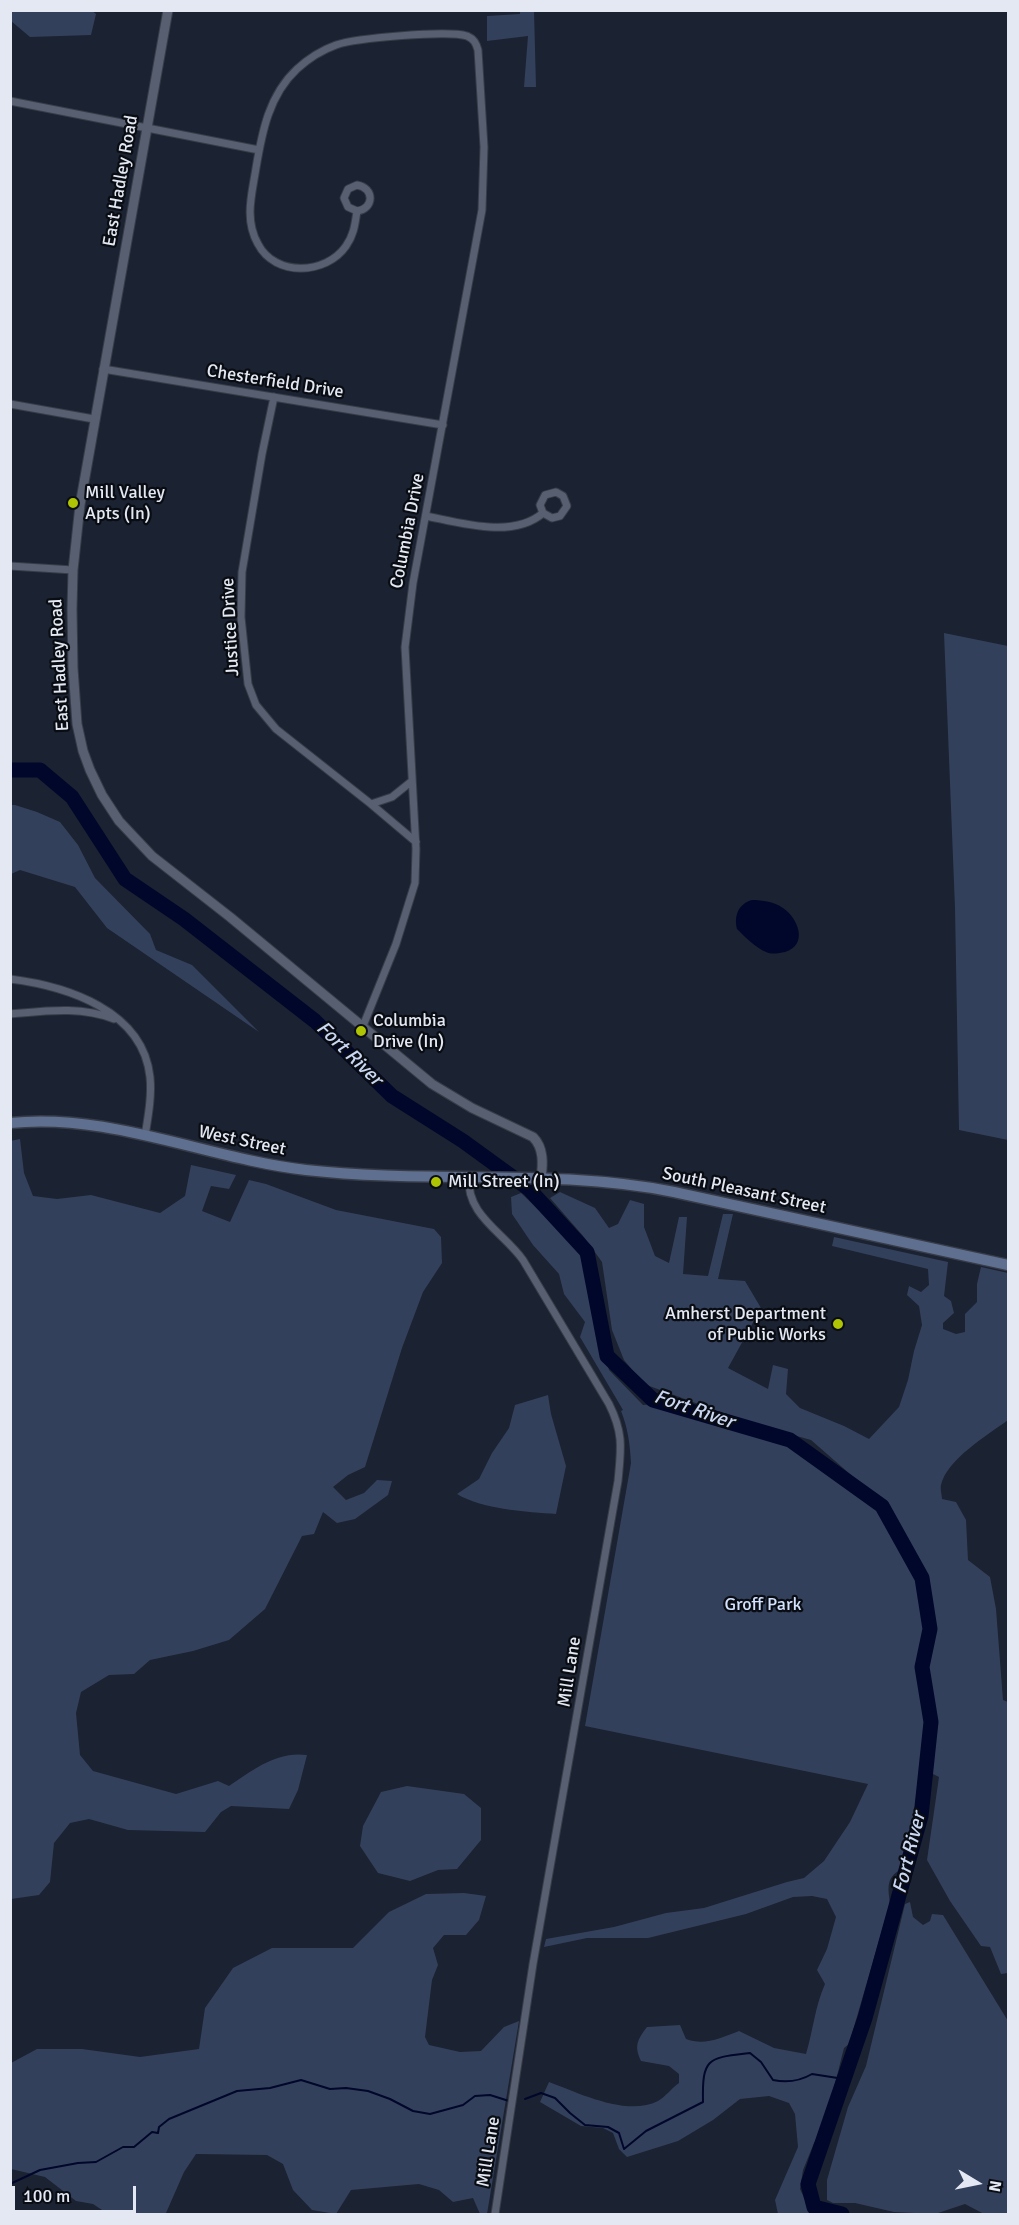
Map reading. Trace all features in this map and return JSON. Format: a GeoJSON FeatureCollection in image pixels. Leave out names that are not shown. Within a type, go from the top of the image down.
{"type":"FeatureCollection","features":[{"type":"Feature","properties":{"kind":"main road","name":"West Street"},"geometry":{"type":"LineString","coordinates":[[10,1123],[65,1122],[145,1136],[246,1161],[292,1168],[350,1174],[469,1177]]}},
{"type":"Feature","properties":{"kind":"main road","name":"South Pleasant Street"},"geometry":{"type":"LineString","coordinates":[[469,1177],[598,1181],[661,1189],[1008,1265]]}},
{"type":"Feature","properties":{"kind":"street","name":"East Hadley Road"},"geometry":{"type":"LineString","coordinates":[[168,10],[94,419],[80,506],[73,570],[72,650],[77,724],[86,760],[106,803],[126,830],[152,856],[442,1091],[536,1139],[542,1155],[535,1178]]}},
{"type":"Feature","properties":{"kind":"street","name":"Columbia Drive"},"geometry":{"type":"LineString","coordinates":[[259,150],[269,112],[279,90],[300,67],[323,51],[344,43],[387,38],[459,35],[475,42],[478,50],[484,147],[483,194],[478,236],[410,598],[405,648],[416,842],[413,890],[396,944],[363,1026]]}},
{"type":"Feature","properties":{"kind":"street"},"geometry":{"type":"LineString","coordinates":[[10,101],[259,150],[249,218],[260,247],[273,260],[290,267],[320,266],[331,261],[350,240],[357,211]]}},
{"type":"Feature","properties":{"kind":"street","name":"Chesterfield Drive"},"geometry":{"type":"LineString","coordinates":[[103,369],[442,425]]}},
{"type":"Feature","properties":{"kind":"street","name":"Justice Drive"},"geometry":{"type":"LineString","coordinates":[[274,398],[262,453],[242,572],[242,617],[248,684],[256,705],[271,723],[416,842]]}},
{"type":"Feature","properties":{"kind":"street"},"geometry":{"type":"LineString","coordinates":[[10,404],[94,419]]}},
{"type":"Feature","properties":{"kind":"street"},"geometry":{"type":"LineString","coordinates":[[426,516],[460,523],[502,526],[525,524],[543,513]]}},
{"type":"Feature","properties":{"kind":"street"},"geometry":{"type":"LineString","coordinates":[[10,566],[73,570]]}},
{"type":"Feature","properties":{"kind":"street"},"geometry":{"type":"LineString","coordinates":[[371,804],[392,797],[412,781]]}},
{"type":"Feature","properties":{"kind":"street"},"geometry":{"type":"LineString","coordinates":[[10,978],[49,986],[86,998],[119,1021],[139,1044],[149,1071],[150,1100],[145,1136]]}},
{"type":"Feature","properties":{"kind":"street"},"geometry":{"type":"LineString","coordinates":[[10,1014],[77,1010],[97,1013],[119,1021]]}},
{"type":"Feature","properties":{"kind":"street","name":"Mill Lane"},"geometry":{"type":"LineString","coordinates":[[469,1177],[469,1190],[473,1204],[483,1219],[514,1248],[523,1260],[609,1404],[616,1419],[621,1441],[618,1481],[533,1964],[495,2214]]}},
{"type":"Feature","properties":{"kind":"green space"},"geometry":{"type":"Polygon","coordinates":[[[91,10],[96,14],[91,35],[30,37],[11,21],[11,11],[91,10]]]}},
{"type":"Feature","properties":{"kind":"green space"},"geometry":{"type":"Polygon","coordinates":[[[520,11],[534,11],[536,87],[524,87],[528,36],[487,41],[487,16],[520,14],[520,11]]]}},
{"type":"Feature","properties":{"kind":"green space"},"geometry":{"type":"Polygon","coordinates":[[[944,633],[1008,646],[1008,1140],[959,1130],[955,908],[944,633]]]}},
{"type":"Feature","properties":{"kind":"green space"},"geometry":{"type":"Polygon","coordinates":[[[11,805],[37,812],[60,822],[78,845],[95,878],[150,934],[156,950],[192,965],[259,1032],[107,928],[75,887],[20,870],[11,874],[11,805]]]}},
{"type":"Feature","properties":{"kind":"green space"},"geometry":{"type":"Polygon","coordinates":[[[20,1139],[24,1173],[33,1196],[57,1199],[91,1195],[160,1213],[185,1196],[191,1165],[236,1175],[229,1189],[211,1186],[202,1211],[230,1222],[249,1180],[336,1210],[434,1229],[441,1237],[442,1263],[423,1292],[402,1348],[365,1467],[348,1475],[333,1487],[346,1500],[364,1493],[377,1480],[392,1481],[388,1495],[355,1519],[337,1523],[323,1512],[314,1534],[302,1536],[265,1609],[229,1640],[193,1651],[150,1660],[134,1674],[109,1675],[81,1692],[76,1713],[80,1755],[93,1771],[176,1794],[218,1781],[229,1786],[256,1768],[275,1759],[307,1755],[298,1790],[289,1809],[231,1806],[221,1812],[205,1832],[128,1830],[89,1819],[70,1823],[54,1843],[50,1882],[39,1895],[11,1899],[10,1141],[20,1139]]]}},
{"type":"Feature","properties":{"kind":"green space","name":"Groff Park"},"geometry":{"type":"Polygon","coordinates":[[[560,1192],[595,1208],[609,1228],[618,1224],[630,1200],[644,1204],[644,1227],[655,1256],[669,1263],[679,1217],[687,1217],[683,1274],[708,1276],[723,1214],[733,1214],[718,1279],[745,1281],[761,1308],[728,1368],[768,1389],[773,1365],[788,1369],[786,1394],[800,1408],[869,1439],[899,1407],[922,1325],[919,1306],[907,1295],[909,1286],[921,1292],[929,1285],[928,1269],[832,1246],[834,1237],[948,1262],[944,1296],[951,1301],[954,1313],[943,1323],[943,1329],[956,1334],[965,1332],[965,1314],[977,1302],[977,1284],[981,1267],[1008,1273],[1008,1420],[980,1440],[951,1466],[941,1488],[942,1499],[956,1502],[966,1520],[968,1560],[990,1577],[996,1609],[1003,1700],[1008,1702],[1008,1973],[1001,1974],[990,1947],[981,1946],[950,1901],[927,1860],[939,1777],[929,1772],[924,1795],[917,1794],[913,1826],[900,1870],[890,1880],[890,1903],[849,2044],[844,2048],[823,2131],[814,2143],[803,2170],[800,2189],[807,2204],[818,2214],[778,2214],[775,2200],[798,2147],[795,2114],[789,2103],[769,2096],[740,2099],[713,2120],[678,2141],[627,2157],[619,2149],[613,2133],[603,2128],[581,2126],[540,2102],[549,2082],[603,2102],[618,2105],[646,2105],[661,2099],[679,2083],[679,2074],[669,2066],[641,2061],[638,2043],[647,2027],[680,2025],[686,2039],[699,2042],[739,2031],[774,2048],[806,2054],[825,1984],[817,1970],[827,1949],[836,1917],[827,1899],[812,1896],[793,1897],[746,1914],[648,1938],[587,1938],[544,1947],[546,1939],[614,1927],[666,1913],[704,1908],[804,1878],[824,1861],[850,1822],[868,1784],[585,1726],[631,1463],[629,1443],[621,1411],[623,1410],[580,1337],[585,1322],[564,1294],[559,1274],[533,1245],[512,1214],[511,1197],[521,1193],[584,1254],[609,1370],[643,1405],[688,1402],[687,1408],[805,1445],[869,1493],[881,1505],[882,1502],[811,1440],[747,1422],[644,1384],[624,1360],[612,1330],[602,1262],[550,1198],[560,1192]]]}},
{"type":"Feature","properties":{"kind":"green space"},"geometry":{"type":"Polygon","coordinates":[[[548,1395],[566,1466],[556,1514],[491,1506],[457,1494],[479,1479],[492,1453],[509,1428],[515,1405],[548,1395]]]}},
{"type":"Feature","properties":{"kind":"green space"},"geometry":{"type":"Polygon","coordinates":[[[407,1786],[464,1794],[481,1808],[481,1840],[457,1869],[438,1870],[410,1881],[378,1873],[360,1846],[363,1826],[381,1792],[407,1786]]]}},
{"type":"Feature","properties":{"kind":"green space"},"geometry":{"type":"Polygon","coordinates":[[[464,1893],[486,1896],[479,1920],[466,1935],[444,1935],[433,1948],[438,1965],[432,1980],[425,2037],[429,2045],[460,2052],[481,2051],[504,2027],[519,2021],[487,2214],[480,2214],[473,2198],[453,2202],[439,2190],[419,2184],[351,2190],[336,2214],[312,2210],[293,2190],[283,2164],[267,2155],[196,2154],[184,2172],[166,2213],[163,2214],[108,2214],[93,2204],[76,2201],[45,2177],[11,2169],[11,2063],[37,2049],[82,2049],[140,2057],[199,2049],[205,2008],[233,1968],[272,1948],[353,1948],[389,1912],[426,1894],[464,1893]]]}},
{"type":"Feature","properties":{"kind":"green space"},"geometry":{"type":"Polygon","coordinates":[[[910,1902],[913,1917],[923,1925],[930,1921],[932,1914],[943,1915],[1008,2021],[1008,2214],[984,2214],[965,2204],[935,2214],[894,2212],[855,2203],[833,2203],[827,2200],[827,2180],[848,2107],[866,2066],[905,1904],[910,1902]]]}},
{"type":"Feature","properties":{"kind":"shaded area"},"geometry":{"type":"Polygon","coordinates":[[[752,900],[772,903],[789,913],[799,932],[797,944],[792,949],[776,954],[768,953],[737,929],[738,911],[743,904],[752,900]]]}},
{"type":"Feature","properties":{"kind":"waterway","name":"Fort River"},"geometry":{"type":"LineString","coordinates":[[10,770],[40,770],[72,797],[125,879],[184,919],[315,1021],[392,1096],[463,1141],[529,1189],[587,1252],[607,1356],[653,1400],[790,1440],[882,1506],[922,1578],[930,1629],[922,1667],[931,1722],[921,1816],[865,2018],[808,2184],[814,2207],[842,2214]]}},
{"type":"Feature","properties":{"kind":"waterway"},"geometry":{"type":"LineString","coordinates":[[525,2099],[541,2093],[555,2098],[585,2125],[608,2127],[619,2133],[624,2149],[646,2131],[703,2102],[706,2068],[710,2062],[725,2056],[750,2053],[761,2062],[773,2080],[778,2081],[793,2081],[812,2074],[844,2079]]}},
{"type":"Feature","properties":{"kind":"waterway"},"geometry":{"type":"LineString","coordinates":[[10,2184],[40,2170],[96,2162],[123,2147],[134,2147],[152,2132],[158,2133],[159,2127],[169,2119],[237,2091],[270,2088],[301,2080],[330,2089],[346,2088],[368,2091],[413,2111],[430,2114],[463,2105],[475,2096],[490,2095],[509,2101]]}},
{"type":"Feature","properties":{"kind":"place","name":"Mill Valley Apts (In)"},"geometry":{"type":"Point","coordinates":[73,503]}},
{"type":"Feature","properties":{"kind":"place","name":"Columbia Drive (In)"},"geometry":{"type":"Point","coordinates":[361,1031]}},
{"type":"Feature","properties":{"kind":"place","name":"Mill Street (In)"},"geometry":{"type":"Point","coordinates":[436,1182]}},
{"type":"Feature","properties":{"kind":"place","name":"Amherst Department of Public Works"},"geometry":{"type":"Point","coordinates":[838,1324]}}]}
